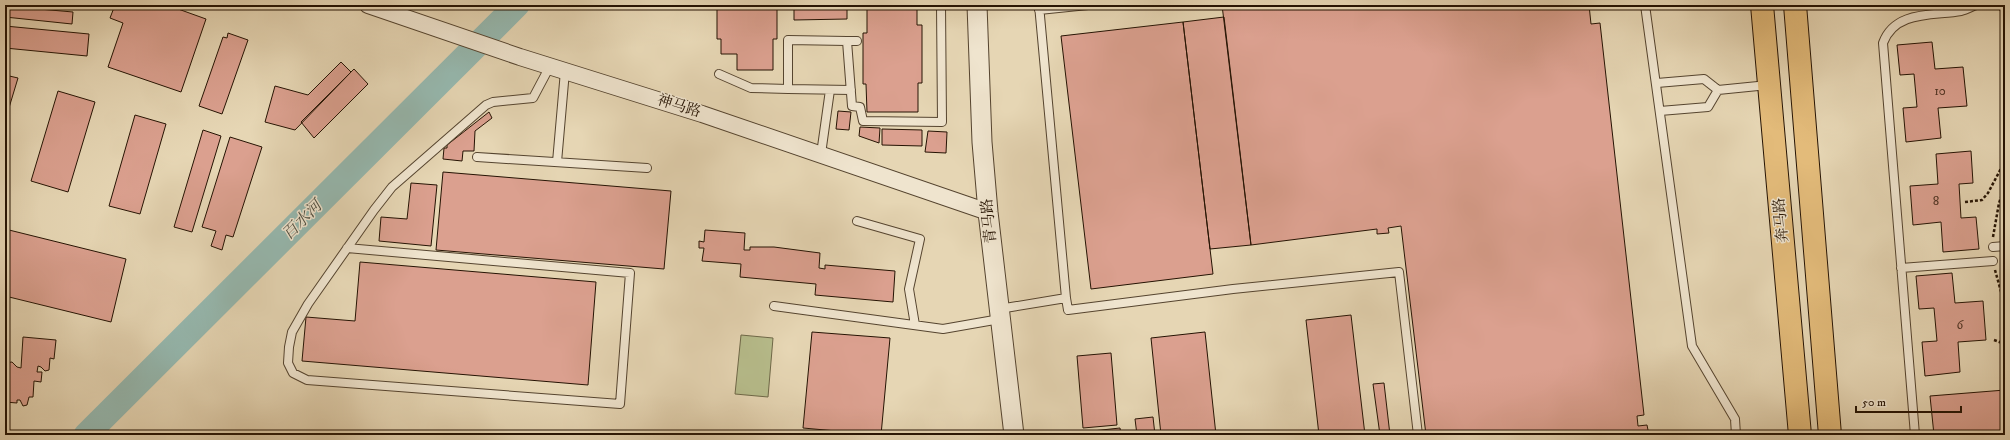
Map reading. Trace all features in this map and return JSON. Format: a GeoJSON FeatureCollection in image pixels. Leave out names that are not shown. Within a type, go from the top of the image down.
{"type":"FeatureCollection","features":[{"type":"Feature","properties":{"kind":"main road","name":"奔马路"},"geometry":{"type":"LineString","coordinates":[[1762,5],[1800,435]]}},
{"type":"Feature","properties":{"kind":"main road","name":"奔马路"},"geometry":{"type":"LineString","coordinates":[[1795,5],[1830,435]]}},
{"type":"Feature","properties":{"kind":"street","name":"神马路"},"geometry":{"type":"LineString","coordinates":[[368,5],[520,57],[702,114],[988,212]]}},
{"type":"Feature","properties":{"kind":"street","name":"青马路"},"geometry":{"type":"LineString","coordinates":[[977,5],[982,142],[988,212],[1014,435]]}},
{"type":"Feature","properties":{"kind":"lane"},"geometry":{"type":"LineString","coordinates":[[847,41],[852,106],[860,106],[863,121],[942,122],[941,5]]}},
{"type":"Feature","properties":{"kind":"lane"},"geometry":{"type":"LineString","coordinates":[[1088,5],[1039,8],[1068,310],[1233,289],[1399,272],[1418,435]]}},
{"type":"Feature","properties":{"kind":"lane"},"geometry":{"type":"LineString","coordinates":[[1645,5],[1692,346],[1735,419],[1736,435]]}},
{"type":"Feature","properties":{"kind":"lane"},"geometry":{"type":"LineString","coordinates":[[1915,435],[1883,42],[1888,32],[1898,23],[1920,15],[1963,11],[1976,5]]}},
{"type":"Feature","properties":{"kind":"lane"},"geometry":{"type":"LineString","coordinates":[[788,89],[788,40],[857,40]]}},
{"type":"Feature","properties":{"kind":"lane"},"geometry":{"type":"LineString","coordinates":[[557,162],[558,69]]}},
{"type":"Feature","properties":{"kind":"lane"},"geometry":{"type":"LineString","coordinates":[[347,248],[630,273],[620,404],[307,380],[299,378],[293,374],[288,363],[292,332],[308,304],[347,248],[392,187],[486,105],[493,102],[532,98],[558,69]]}},
{"type":"Feature","properties":{"kind":"lane"},"geometry":{"type":"LineString","coordinates":[[719,74],[751,88],[851,90]]}},
{"type":"Feature","properties":{"kind":"lane"},"geometry":{"type":"LineString","coordinates":[[1656,83],[1704,79],[1718,90],[1769,85]]}},
{"type":"Feature","properties":{"kind":"lane"},"geometry":{"type":"LineString","coordinates":[[821,154],[830,90]]}},
{"type":"Feature","properties":{"kind":"lane"},"geometry":{"type":"LineString","coordinates":[[1660,111],[1708,107],[1718,90]]}},
{"type":"Feature","properties":{"kind":"lane"},"geometry":{"type":"LineString","coordinates":[[477,157],[647,168]]}},
{"type":"Feature","properties":{"kind":"lane"},"geometry":{"type":"LineString","coordinates":[[857,221],[920,239],[909,289],[915,325]]}},
{"type":"Feature","properties":{"kind":"lane"},"geometry":{"type":"LineString","coordinates":[[1993,247],[2005,246]]}},
{"type":"Feature","properties":{"kind":"lane"},"geometry":{"type":"LineString","coordinates":[[1901,268],[1993,261]]}},
{"type":"Feature","properties":{"kind":"lane"},"geometry":{"type":"LineString","coordinates":[[774,306],[943,329],[1066,298]]}},
{"type":"Feature","properties":{"kind":"path"},"geometry":{"type":"LineString","coordinates":[[1998,5],[2005,18]]}},
{"type":"Feature","properties":{"kind":"path"},"geometry":{"type":"LineString","coordinates":[[1965,202],[1982,200],[1988,193],[2005,161]]}},
{"type":"Feature","properties":{"kind":"path"},"geometry":{"type":"LineString","coordinates":[[1994,340],[2005,344]]}},
{"type":"Feature","properties":{"kind":"green space"},"geometry":{"type":"Polygon","coordinates":[[[741,335],[773,338],[768,397],[735,394],[741,335]]]}},
{"type":"Feature","properties":{"kind":"building"},"geometry":{"type":"Polygon","coordinates":[[[115,5],[167,5],[206,19],[181,92],[108,67],[123,23],[110,18],[115,5]]]}},
{"type":"Feature","properties":{"kind":"building"},"geometry":{"type":"Polygon","coordinates":[[[717,5],[777,5],[777,39],[773,39],[773,70],[737,70],[737,54],[721,54],[721,39],[717,39],[717,5]]]}},
{"type":"Feature","properties":{"kind":"building"},"geometry":{"type":"Polygon","coordinates":[[[794,5],[847,5],[847,19],[794,20],[794,5]]]}},
{"type":"Feature","properties":{"kind":"building"},"geometry":{"type":"Polygon","coordinates":[[[867,5],[917,5],[917,25],[922,25],[922,83],[918,83],[918,112],[867,112],[866,84],[863,84],[863,33],[867,33],[867,5]]]}},
{"type":"Feature","properties":{"kind":"building"},"geometry":{"type":"Polygon","coordinates":[[[1222,5],[1589,5],[1591,24],[1600,23],[1644,415],[1637,416],[1638,426],[1647,425],[1649,435],[1426,435],[1401,226],[1388,228],[1389,233],[1377,234],[1377,229],[1251,245],[1222,5]]]}},
{"type":"Feature","properties":{"kind":"building"},"geometry":{"type":"Polygon","coordinates":[[[5,6],[73,12],[72,24],[5,17],[5,6]]]}},
{"type":"Feature","properties":{"kind":"building"},"geometry":{"type":"Polygon","coordinates":[[[1224,17],[1251,245],[1210,249],[1183,22],[1224,17]]]}},
{"type":"Feature","properties":{"kind":"building"},"geometry":{"type":"Polygon","coordinates":[[[1183,22],[1213,274],[1091,289],[1061,36],[1183,22]]]}},
{"type":"Feature","properties":{"kind":"building"},"geometry":{"type":"Polygon","coordinates":[[[5,26],[89,34],[87,56],[5,48],[5,26]]]}},
{"type":"Feature","properties":{"kind":"building"},"geometry":{"type":"Polygon","coordinates":[[[228,33],[248,40],[222,114],[199,106],[223,37],[227,38],[228,33]]]}},
{"type":"Feature","properties":{"kind":"building"},"geometry":{"type":"Polygon","coordinates":[[[1932,42],[1935,69],[1963,67],[1967,106],[1938,108],[1941,138],[1906,142],[1903,108],[1917,107],[1914,74],[1900,75],[1897,45],[1932,42]]]}},
{"type":"Feature","properties":{"kind":"building"},"geometry":{"type":"Polygon","coordinates":[[[341,62],[351,72],[295,130],[265,122],[275,86],[308,95],[341,62]]]}},
{"type":"Feature","properties":{"kind":"building"},"geometry":{"type":"Polygon","coordinates":[[[354,69],[368,84],[314,138],[301,122],[354,69]]]}},
{"type":"Feature","properties":{"kind":"building"},"geometry":{"type":"Polygon","coordinates":[[[5,75],[18,78],[5,121],[5,75]]]}},
{"type":"Feature","properties":{"kind":"building"},"geometry":{"type":"Polygon","coordinates":[[[58,91],[95,102],[68,192],[31,181],[58,91]]]}},
{"type":"Feature","properties":{"kind":"building"},"geometry":{"type":"Polygon","coordinates":[[[838,111],[851,112],[849,130],[836,129],[838,111]]]}},
{"type":"Feature","properties":{"kind":"building"},"geometry":{"type":"Polygon","coordinates":[[[489,112],[492,118],[475,131],[474,151],[463,151],[462,161],[443,159],[444,148],[447,148],[447,145],[489,112]]]}},
{"type":"Feature","properties":{"kind":"building"},"geometry":{"type":"Polygon","coordinates":[[[135,115],[166,124],[140,214],[109,206],[135,115]]]}},
{"type":"Feature","properties":{"kind":"building"},"geometry":{"type":"Polygon","coordinates":[[[860,127],[880,128],[879,143],[859,136],[860,127]]]}},
{"type":"Feature","properties":{"kind":"building"},"geometry":{"type":"Polygon","coordinates":[[[882,129],[922,130],[922,146],[882,145],[882,129]]]}},
{"type":"Feature","properties":{"kind":"building"},"geometry":{"type":"Polygon","coordinates":[[[203,130],[221,136],[192,232],[174,227],[203,130]]]}},
{"type":"Feature","properties":{"kind":"building"},"geometry":{"type":"Polygon","coordinates":[[[928,131],[947,132],[946,153],[925,152],[928,131]]]}},
{"type":"Feature","properties":{"kind":"building"},"geometry":{"type":"Polygon","coordinates":[[[230,137],[262,147],[233,237],[226,235],[222,250],[211,246],[216,231],[202,227],[230,137]]]}},
{"type":"Feature","properties":{"kind":"building"},"geometry":{"type":"Polygon","coordinates":[[[1971,151],[1973,183],[1959,184],[1961,218],[1976,217],[1979,249],[1943,252],[1941,222],[1913,225],[1910,186],[1938,184],[1936,154],[1971,151]]]}},
{"type":"Feature","properties":{"kind":"building"},"geometry":{"type":"Polygon","coordinates":[[[443,172],[671,191],[664,269],[436,250],[443,172]]]}},
{"type":"Feature","properties":{"kind":"building"},"geometry":{"type":"Polygon","coordinates":[[[411,183],[437,185],[431,246],[379,241],[381,217],[407,219],[411,183]]]}},
{"type":"Feature","properties":{"kind":"building"},"geometry":{"type":"Polygon","coordinates":[[[5,229],[126,259],[111,322],[5,296],[5,229]]]}},
{"type":"Feature","properties":{"kind":"building"},"geometry":{"type":"Polygon","coordinates":[[[705,230],[745,233],[744,250],[750,250],[750,247],[774,247],[820,253],[819,268],[825,269],[825,265],[895,271],[893,302],[815,295],[816,284],[740,277],[741,264],[702,261],[704,248],[699,248],[699,241],[704,242],[705,230]]]}},
{"type":"Feature","properties":{"kind":"building"},"geometry":{"type":"Polygon","coordinates":[[[360,262],[596,282],[588,385],[302,361],[306,317],[355,321],[360,262]]]}},
{"type":"Feature","properties":{"kind":"building"},"geometry":{"type":"Polygon","coordinates":[[[1952,273],[1955,303],[1983,301],[1986,340],[1958,342],[1960,372],[1925,376],[1922,342],[1937,341],[1934,308],[1919,309],[1916,276],[1952,273]]]}},
{"type":"Feature","properties":{"kind":"building"},"geometry":{"type":"Polygon","coordinates":[[[1351,315],[1365,435],[1319,435],[1306,320],[1351,315]]]}},
{"type":"Feature","properties":{"kind":"building"},"geometry":{"type":"Polygon","coordinates":[[[812,332],[890,338],[881,435],[803,428],[812,332]]]}},
{"type":"Feature","properties":{"kind":"building"},"geometry":{"type":"Polygon","coordinates":[[[1205,332],[1216,435],[1161,435],[1151,338],[1205,332]]]}},
{"type":"Feature","properties":{"kind":"building"},"geometry":{"type":"Polygon","coordinates":[[[23,337],[56,340],[54,359],[50,358],[49,370],[45,371],[38,366],[37,372],[42,372],[41,382],[34,381],[33,397],[29,397],[27,405],[23,406],[20,400],[17,400],[17,403],[5,402],[5,363],[12,362],[17,367],[21,368],[23,337]]]}},
{"type":"Feature","properties":{"kind":"building"},"geometry":{"type":"Polygon","coordinates":[[[1111,353],[1117,425],[1083,428],[1077,356],[1111,353]]]}},
{"type":"Feature","properties":{"kind":"building"},"geometry":{"type":"Polygon","coordinates":[[[1384,383],[1390,435],[1380,435],[1373,384],[1384,383]]]}},
{"type":"Feature","properties":{"kind":"building"},"geometry":{"type":"Polygon","coordinates":[[[2005,390],[2005,435],[1988,435],[1987,431],[1934,435],[1930,396],[2005,390]]]}},
{"type":"Feature","properties":{"kind":"building"},"geometry":{"type":"Polygon","coordinates":[[[1153,417],[1155,435],[1137,435],[1135,419],[1153,417]]]}},
{"type":"Feature","properties":{"kind":"building"},"geometry":{"type":"Polygon","coordinates":[[[1120,428],[1121,435],[1083,435],[1083,432],[1120,428]]]}},
{"type":"Feature","properties":{"kind":"waterway","name":"百水河"},"geometry":{"type":"LineString","coordinates":[[86,435],[517,5]]}}]}
